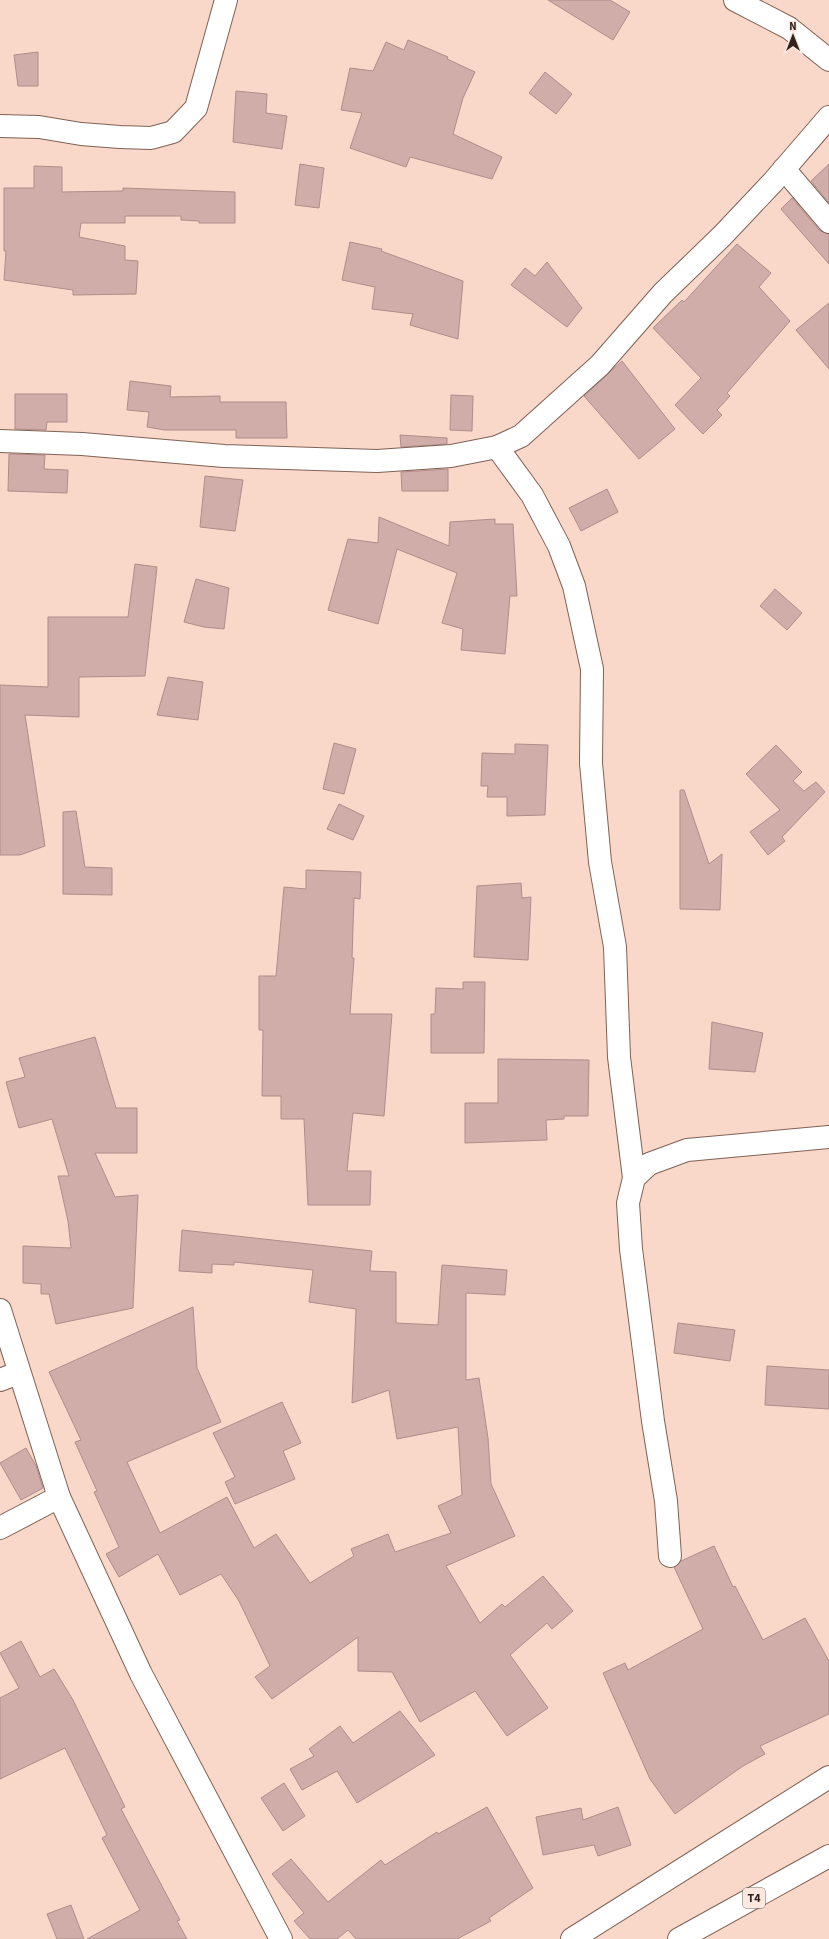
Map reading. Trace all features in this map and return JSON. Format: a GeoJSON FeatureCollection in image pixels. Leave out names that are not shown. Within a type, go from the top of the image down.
{"type":"FeatureCollection","features":[{"type":"Feature","properties":{"kind":"main road"},"geometry":{"type":"LineString","coordinates":[[0,126],[39,127],[81,134],[120,137],[151,138],[173,132],[196,108],[226,0]]}},
{"type":"Feature","properties":{"kind":"main road"},"geometry":{"type":"LineString","coordinates":[[735,0],[789,28],[829,60]]}},
{"type":"Feature","properties":{"kind":"main road"},"geometry":{"type":"LineString","coordinates":[[0,441],[82,444],[224,456],[377,461],[451,456],[497,447],[521,436],[600,365],[663,293],[722,236],[784,169],[829,117]]}},
{"type":"Feature","properties":{"kind":"main road"},"geometry":{"type":"LineString","coordinates":[[784,169],[829,222]]}},
{"type":"Feature","properties":{"kind":"main road"},"geometry":{"type":"LineString","coordinates":[[497,447],[532,495],[558,546],[574,586],[592,669],[591,763],[600,862],[615,947],[619,1058],[634,1178],[628,1203],[631,1249],[653,1421],[666,1501],[670,1556]]}},
{"type":"Feature","properties":{"kind":"main road"},"geometry":{"type":"LineString","coordinates":[[634,1178],[649,1164],[687,1150],[829,1137]]}},
{"type":"Feature","properties":{"kind":"main road"},"geometry":{"type":"LineString","coordinates":[[0,1310],[9,1376],[59,1497],[141,1674],[281,1939]]}},
{"type":"Feature","properties":{"kind":"main road"},"geometry":{"type":"LineString","coordinates":[[0,1528],[59,1497]]}},
{"type":"Feature","properties":{"kind":"main road"},"geometry":{"type":"LineString","coordinates":[[572,1939],[829,1777]]}},
{"type":"Feature","properties":{"kind":"main road","name":"T4"},"geometry":{"type":"LineString","coordinates":[[679,1939],[829,1856]]}},
{"type":"Feature","properties":{"kind":"building"},"geometry":{"type":"Polygon","coordinates":[[[548,0],[610,0],[630,12],[613,40],[548,0]]]}},
{"type":"Feature","properties":{"kind":"building"},"geometry":{"type":"Polygon","coordinates":[[[408,40],[448,57],[447,59],[475,72],[463,98],[453,134],[502,157],[492,179],[410,157],[406,167],[350,148],[362,113],[341,110],[350,68],[373,71],[386,42],[404,50],[408,40]]]}},
{"type":"Feature","properties":{"kind":"building"},"geometry":{"type":"Polygon","coordinates":[[[38,52],[38,86],[18,86],[14,55],[38,52]]]}},
{"type":"Feature","properties":{"kind":"building"},"geometry":{"type":"Polygon","coordinates":[[[545,72],[572,94],[556,114],[529,93],[545,72]]]}},
{"type":"Feature","properties":{"kind":"building"},"geometry":{"type":"Polygon","coordinates":[[[236,91],[267,94],[266,113],[287,116],[282,149],[233,142],[236,91]]]}},
{"type":"Feature","properties":{"kind":"building"},"geometry":{"type":"Polygon","coordinates":[[[300,164],[324,168],[319,208],[295,205],[300,164]]]}},
{"type":"Feature","properties":{"kind":"building"},"geometry":{"type":"Polygon","coordinates":[[[829,164],[829,203],[811,181],[829,164]]]}},
{"type":"Feature","properties":{"kind":"building"},"geometry":{"type":"Polygon","coordinates":[[[34,166],[62,167],[62,192],[123,191],[123,188],[235,192],[235,223],[199,223],[199,221],[181,220],[181,216],[125,216],[125,223],[81,223],[79,237],[125,246],[125,260],[138,261],[136,294],[73,295],[73,290],[4,280],[6,251],[4,251],[4,188],[34,188],[34,166]]]}},
{"type":"Feature","properties":{"kind":"building"},"geometry":{"type":"Polygon","coordinates":[[[792,198],[819,230],[829,234],[829,264],[781,209],[792,198]]]}},
{"type":"Feature","properties":{"kind":"building"},"geometry":{"type":"Polygon","coordinates":[[[350,242],[382,249],[381,251],[463,281],[458,339],[410,325],[413,314],[372,309],[375,287],[342,280],[350,242]]]}},
{"type":"Feature","properties":{"kind":"building"},"geometry":{"type":"Polygon","coordinates":[[[737,244],[771,273],[759,287],[790,321],[727,393],[730,396],[717,410],[722,415],[703,434],[675,405],[701,378],[653,328],[682,300],[684,302],[737,244]]]}},
{"type":"Feature","properties":{"kind":"building"},"geometry":{"type":"Polygon","coordinates":[[[547,262],[582,308],[567,327],[511,285],[525,268],[535,276],[547,262]]]}},
{"type":"Feature","properties":{"kind":"building"},"geometry":{"type":"Polygon","coordinates":[[[829,303],[829,369],[796,330],[829,303]]]}},
{"type":"Feature","properties":{"kind":"building"},"geometry":{"type":"Polygon","coordinates":[[[622,361],[675,429],[639,459],[584,396],[622,361]]]}},
{"type":"Feature","properties":{"kind":"building"},"geometry":{"type":"Polygon","coordinates":[[[130,381],[171,386],[170,397],[220,396],[220,402],[286,402],[287,438],[236,438],[236,430],[165,430],[147,427],[149,412],[127,410],[130,381]]]}},
{"type":"Feature","properties":{"kind":"building"},"geometry":{"type":"Polygon","coordinates":[[[15,394],[67,394],[67,422],[47,422],[46,430],[15,429],[15,394]]]}},
{"type":"Feature","properties":{"kind":"building"},"geometry":{"type":"Polygon","coordinates":[[[451,395],[473,396],[472,431],[450,430],[451,395]]]}},
{"type":"Feature","properties":{"kind":"building"},"geometry":{"type":"Polygon","coordinates":[[[400,435],[447,438],[447,444],[401,447],[400,435]]]}},
{"type":"Feature","properties":{"kind":"building"},"geometry":{"type":"Polygon","coordinates":[[[9,454],[45,455],[44,469],[68,470],[67,493],[8,491],[9,454]]]}},
{"type":"Feature","properties":{"kind":"building"},"geometry":{"type":"Polygon","coordinates":[[[448,469],[448,491],[402,491],[401,472],[448,469]]]}},
{"type":"Feature","properties":{"kind":"building"},"geometry":{"type":"Polygon","coordinates":[[[205,476],[243,480],[235,531],[200,527],[205,476]]]}},
{"type":"Feature","properties":{"kind":"building"},"geometry":{"type":"Polygon","coordinates":[[[607,489],[618,512],[581,531],[569,508],[607,489]]]}},
{"type":"Feature","properties":{"kind":"building"},"geometry":{"type":"Polygon","coordinates":[[[379,517],[449,546],[450,522],[495,519],[495,524],[513,524],[517,596],[510,596],[505,654],[461,650],[463,629],[442,623],[457,573],[397,549],[378,624],[328,610],[348,539],[378,543],[379,517]]]}},
{"type":"Feature","properties":{"kind":"building"},"geometry":{"type":"Polygon","coordinates":[[[135,564],[157,567],[145,676],[79,677],[79,717],[25,715],[45,846],[20,855],[0,855],[0,685],[48,687],[48,617],[128,617],[135,564]]]}},
{"type":"Feature","properties":{"kind":"building"},"geometry":{"type":"Polygon","coordinates":[[[196,579],[229,588],[224,629],[204,627],[184,622],[196,579]]]}},
{"type":"Feature","properties":{"kind":"building"},"geometry":{"type":"Polygon","coordinates":[[[775,589],[802,613],[787,630],[760,606],[775,589]]]}},
{"type":"Feature","properties":{"kind":"building"},"geometry":{"type":"Polygon","coordinates":[[[168,677],[203,682],[198,720],[157,715],[168,677]]]}},
{"type":"Feature","properties":{"kind":"building"},"geometry":{"type":"Polygon","coordinates":[[[334,743],[356,749],[344,794],[323,789],[334,743]]]}},
{"type":"Feature","properties":{"kind":"building"},"geometry":{"type":"Polygon","coordinates":[[[515,744],[548,745],[545,815],[507,816],[507,797],[487,797],[488,786],[481,786],[482,753],[515,754],[515,744]]]}},
{"type":"Feature","properties":{"kind":"building"},"geometry":{"type":"Polygon","coordinates":[[[776,745],[802,772],[793,781],[804,791],[816,782],[825,792],[782,837],[785,841],[768,855],[750,832],[780,810],[746,774],[776,745]]]}},
{"type":"Feature","properties":{"kind":"building"},"geometry":{"type":"Polygon","coordinates":[[[680,790],[684,790],[709,864],[722,854],[720,910],[680,909],[680,790]]]}},
{"type":"Feature","properties":{"kind":"building"},"geometry":{"type":"Polygon","coordinates":[[[339,804],[364,816],[353,840],[327,829],[339,804]]]}},
{"type":"Feature","properties":{"kind":"building"},"geometry":{"type":"Polygon","coordinates":[[[76,811],[85,867],[112,868],[112,895],[63,894],[63,812],[76,811]]]}},
{"type":"Feature","properties":{"kind":"building"},"geometry":{"type":"Polygon","coordinates":[[[306,870],[361,872],[360,899],[354,898],[352,958],[354,958],[350,1014],[392,1014],[384,1116],[353,1113],[347,1171],[371,1171],[370,1205],[308,1205],[304,1119],[281,1119],[281,1096],[262,1096],[263,1030],[259,1030],[259,976],[276,976],[284,887],[306,889],[306,870]]]}},
{"type":"Feature","properties":{"kind":"building"},"geometry":{"type":"Polygon","coordinates":[[[521,883],[522,898],[531,897],[528,960],[474,957],[477,886],[521,883]]]}},
{"type":"Feature","properties":{"kind":"building"},"geometry":{"type":"Polygon","coordinates":[[[463,982],[485,982],[484,1053],[431,1053],[431,1014],[435,1014],[436,988],[463,989],[463,982]]]}},
{"type":"Feature","properties":{"kind":"building"},"geometry":{"type":"Polygon","coordinates":[[[712,1022],[763,1033],[755,1072],[709,1069],[712,1022]]]}},
{"type":"Feature","properties":{"kind":"building"},"geometry":{"type":"Polygon","coordinates":[[[95,1037],[116,1108],[137,1108],[137,1153],[95,1153],[115,1197],[138,1195],[133,1308],[56,1324],[49,1294],[41,1294],[41,1284],[23,1283],[23,1246],[71,1248],[68,1221],[58,1176],[69,1176],[52,1119],[19,1128],[6,1082],[25,1077],[19,1058],[95,1037]]]}},
{"type":"Feature","properties":{"kind":"building"},"geometry":{"type":"Polygon","coordinates":[[[498,1059],[589,1060],[588,1116],[564,1116],[564,1119],[546,1120],[547,1140],[465,1143],[465,1103],[498,1103],[498,1059]]]}},
{"type":"Feature","properties":{"kind":"building"},"geometry":{"type":"Polygon","coordinates":[[[182,1230],[372,1251],[370,1271],[396,1272],[396,1323],[438,1325],[442,1265],[507,1270],[505,1295],[466,1293],[466,1380],[479,1378],[488,1438],[491,1484],[515,1536],[446,1566],[480,1623],[502,1604],[505,1607],[543,1576],[573,1611],[552,1629],[547,1623],[510,1655],[548,1708],[507,1736],[475,1691],[420,1722],[392,1672],[358,1671],[358,1637],[272,1699],[255,1677],[270,1666],[239,1601],[221,1574],[180,1595],[158,1554],[119,1577],[106,1554],[119,1547],[94,1492],[97,1491],[75,1442],[81,1440],[49,1372],[193,1307],[197,1368],[221,1422],[127,1462],[160,1533],[227,1497],[254,1548],[276,1534],[310,1583],[354,1556],[351,1549],[388,1534],[395,1552],[451,1533],[438,1506],[462,1495],[458,1427],[397,1439],[389,1390],[352,1403],[356,1309],[309,1302],[313,1270],[234,1262],[234,1265],[212,1264],[212,1273],[179,1271],[182,1230]]]}},
{"type":"Feature","properties":{"kind":"building"},"geometry":{"type":"Polygon","coordinates":[[[678,1323],[735,1330],[730,1361],[674,1353],[678,1323]]]}},
{"type":"Feature","properties":{"kind":"building"},"geometry":{"type":"Polygon","coordinates":[[[767,1366],[829,1370],[829,1409],[765,1405],[767,1366]]]}},
{"type":"Feature","properties":{"kind":"building"},"geometry":{"type":"Polygon","coordinates":[[[282,1402],[301,1443],[283,1451],[295,1479],[235,1504],[225,1482],[235,1477],[213,1433],[282,1402]]]}},
{"type":"Feature","properties":{"kind":"building"},"geometry":{"type":"Polygon","coordinates":[[[26,1448],[36,1466],[43,1488],[21,1500],[0,1463],[26,1448]]]}},
{"type":"Feature","properties":{"kind":"building"},"geometry":{"type":"Polygon","coordinates":[[[714,1546],[733,1587],[735,1586],[763,1640],[805,1618],[829,1661],[829,1714],[760,1746],[765,1754],[743,1766],[675,1814],[650,1779],[603,1673],[625,1663],[628,1670],[703,1629],[674,1567],[681,1561],[714,1546]]]}},
{"type":"Feature","properties":{"kind":"building"},"geometry":{"type":"Polygon","coordinates":[[[21,1641],[40,1677],[54,1669],[73,1700],[125,1807],[121,1809],[180,1920],[177,1921],[187,1939],[87,1939],[140,1910],[102,1838],[107,1835],[65,1748],[0,1779],[0,1698],[19,1688],[0,1653],[21,1641]]]}},
{"type":"Feature","properties":{"kind":"building"},"geometry":{"type":"Polygon","coordinates":[[[400,1711],[435,1755],[357,1803],[337,1771],[302,1790],[290,1769],[314,1756],[309,1749],[340,1726],[353,1743],[400,1711]]]}},
{"type":"Feature","properties":{"kind":"building"},"geometry":{"type":"Polygon","coordinates":[[[284,1783],[305,1816],[283,1831],[261,1798],[284,1783]]]}},
{"type":"Feature","properties":{"kind":"building"},"geometry":{"type":"Polygon","coordinates":[[[487,1807],[533,1888],[489,1918],[491,1921],[457,1939],[356,1939],[348,1930],[337,1939],[310,1939],[294,1921],[304,1913],[272,1874],[291,1859],[328,1902],[381,1860],[385,1865],[437,1832],[438,1834],[487,1807]]]}},
{"type":"Feature","properties":{"kind":"building"},"geometry":{"type":"Polygon","coordinates":[[[618,1807],[631,1845],[598,1856],[594,1845],[543,1855],[536,1817],[581,1808],[583,1820],[618,1807]]]}},
{"type":"Feature","properties":{"kind":"building"},"geometry":{"type":"Polygon","coordinates":[[[71,1905],[84,1939],[57,1939],[47,1914],[71,1905]]]}}]}
